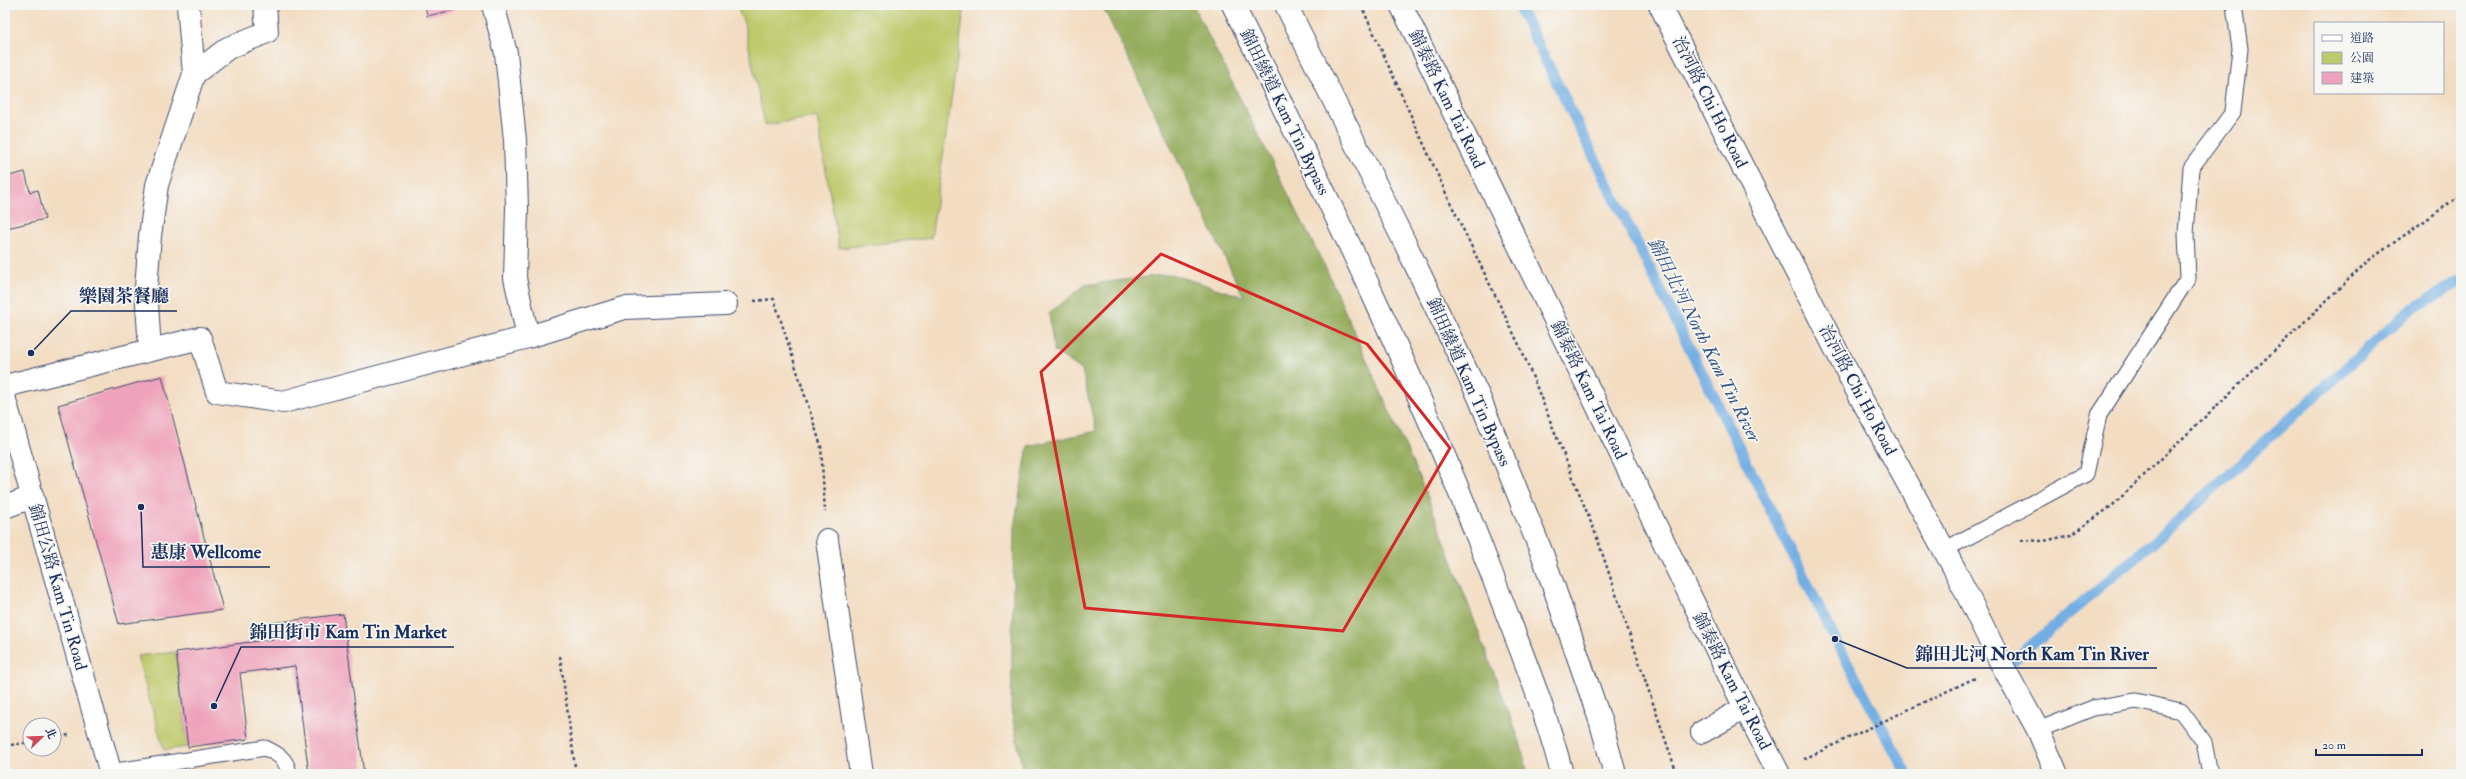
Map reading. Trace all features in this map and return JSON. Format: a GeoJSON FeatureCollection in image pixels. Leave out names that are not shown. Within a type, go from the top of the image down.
{"type":"FeatureCollection","features":[{"type":"Feature","properties":{"kind":"street"},"geometry":{"type":"LineString","coordinates":[[150,350],[146,288],[150,236],[157,185],[194,74],[188,5]]}},
{"type":"Feature","properties":{"kind":"street"},"geometry":{"type":"LineString","coordinates":[[194,74],[228,48],[267,32],[265,5]]}},
{"type":"Feature","properties":{"kind":"street"},"geometry":{"type":"LineString","coordinates":[[493,5],[506,61],[515,140],[517,208],[514,278],[528,337]]}},
{"type":"Feature","properties":{"kind":"street","name":"錦田繞道 Kam Tin Bypass"},"geometry":{"type":"LineString","coordinates":[[1233,5],[1360,263],[1457,482],[1550,728],[1562,774]]}},
{"type":"Feature","properties":{"kind":"street","name":"錦田繞道 Kam Tin Bypass"},"geometry":{"type":"LineString","coordinates":[[1286,5],[1403,239],[1479,397],[1543,556],[1601,723],[1615,774]]}},
{"type":"Feature","properties":{"kind":"street","name":"錦泰路 Kam Tai Road"},"geometry":{"type":"LineString","coordinates":[[1401,5],[1745,708],[1779,774]]}},
{"type":"Feature","properties":{"kind":"street","name":"治河路 Chi Ho Road"},"geometry":{"type":"LineString","coordinates":[[1660,5],[1855,387],[1944,550],[2038,730],[2057,774]]}},
{"type":"Feature","properties":{"kind":"street"},"geometry":{"type":"LineString","coordinates":[[5,386],[200,338],[217,392],[283,402],[528,337],[624,308],[726,304]]}},
{"type":"Feature","properties":{"kind":"street","name":"錦田公路 Kam Tin Road"},"geometry":{"type":"LineString","coordinates":[[5,400],[111,773]]}},
{"type":"Feature","properties":{"kind":"street"},"geometry":{"type":"LineString","coordinates":[[5,507],[32,497]]}},
{"type":"Feature","properties":{"kind":"street"},"geometry":{"type":"LineString","coordinates":[[827,540],[861,774]]}},
{"type":"Feature","properties":{"kind":"street"},"geometry":{"type":"LineString","coordinates":[[1702,732],[1745,708]]}},
{"type":"Feature","properties":{"kind":"lane"},"geometry":{"type":"LineString","coordinates":[[1944,550],[2086,474],[2099,416],[2188,278],[2186,234],[2191,168],[2233,112],[2240,49],[2234,5]]}},
{"type":"Feature","properties":{"kind":"lane"},"geometry":{"type":"LineString","coordinates":[[2038,730],[2093,708],[2136,701],[2181,711],[2204,742],[2210,774]]}},
{"type":"Feature","properties":{"kind":"lane"},"geometry":{"type":"LineString","coordinates":[[111,773],[265,748],[280,754],[288,767],[289,774]]}},
{"type":"Feature","properties":{"kind":"path"},"geometry":{"type":"LineString","coordinates":[[1361,5],[1450,202],[1523,353],[1596,535],[1677,774]]}},
{"type":"Feature","properties":{"kind":"path"},"geometry":{"type":"LineString","coordinates":[[2013,539],[2044,540],[2071,535],[2113,505],[2368,261],[2461,195]]}},
{"type":"Feature","properties":{"kind":"path"},"geometry":{"type":"LineString","coordinates":[[726,304],[774,299],[821,446],[827,540]]}},
{"type":"Feature","properties":{"kind":"path"},"geometry":{"type":"LineString","coordinates":[[560,656],[576,774]]}},
{"type":"Feature","properties":{"kind":"path"},"geometry":{"type":"LineString","coordinates":[[1806,758],[1979,676]]}},
{"type":"Feature","properties":{"kind":"path"},"geometry":{"type":"LineString","coordinates":[[62,737],[77,734]]}},
{"type":"Feature","properties":{"kind":"path"},"geometry":{"type":"LineString","coordinates":[[5,746],[22,743]]}},
{"type":"Feature","properties":{"kind":"highlighted area"},"geometry":{"type":"Polygon","coordinates":[[[1161,254],[1367,344],[1450,448],[1343,631],[1085,608],[1041,372],[1161,254]]]}},
{"type":"Feature","properties":{"kind":"green space"},"geometry":{"type":"Polygon","coordinates":[[[736,5],[965,5],[931,238],[839,248],[817,117],[765,125],[744,23],[736,5]]]}},
{"type":"Feature","properties":{"kind":"green space"},"geometry":{"type":"Polygon","coordinates":[[[1102,5],[1193,5],[1328,273],[1429,500],[1520,742],[1528,774],[1023,774],[1011,709],[1014,527],[1028,446],[1096,431],[1082,370],[1054,351],[1049,313],[1085,285],[1171,274],[1244,297],[1102,5]]]}},
{"type":"Feature","properties":{"kind":"green space"},"geometry":{"type":"Polygon","coordinates":[[[176,652],[188,747],[164,750],[137,656],[176,652]]]}},
{"type":"Feature","properties":{"kind":"building"},"geometry":{"type":"Polygon","coordinates":[[[425,5],[453,5],[454,10],[427,16],[425,5]]]}},
{"type":"Feature","properties":{"kind":"building"},"geometry":{"type":"Polygon","coordinates":[[[25,172],[30,192],[38,190],[45,219],[7,228],[5,177],[25,172]]]}},
{"type":"Feature","properties":{"kind":"building"},"geometry":{"type":"Polygon","coordinates":[[[162,376],[223,610],[119,624],[58,405],[162,376]]]}},
{"type":"Feature","properties":{"kind":"building"},"geometry":{"type":"Polygon","coordinates":[[[343,614],[364,774],[309,774],[295,666],[240,673],[248,739],[188,747],[176,652],[273,639],[271,623],[343,614]]]}},
{"type":"Feature","properties":{"kind":"waterway","name":"錦田北河 North Kam Tin River"},"geometry":{"type":"LineString","coordinates":[[1518,5],[1835,639],[1907,774]]}},
{"type":"Feature","properties":{"kind":"waterway"},"geometry":{"type":"LineString","coordinates":[[2009,664],[2154,542],[2409,311],[2461,281]]}},
{"type":"Feature","properties":{"kind":"place","name":"樂園茶餐廳"},"geometry":{"type":"Point","coordinates":[31,353]}},
{"type":"Feature","properties":{"kind":"place","name":"惠康 Wellcome"},"geometry":{"type":"Point","coordinates":[141,507]}},
{"type":"Feature","properties":{"kind":"place","name":"錦田北河 North Kam Tin River"},"geometry":{"type":"Point","coordinates":[1835,639]}},
{"type":"Feature","properties":{"kind":"place","name":"錦田街市 Kam Tin Market"},"geometry":{"type":"Point","coordinates":[214,706]}}]}
